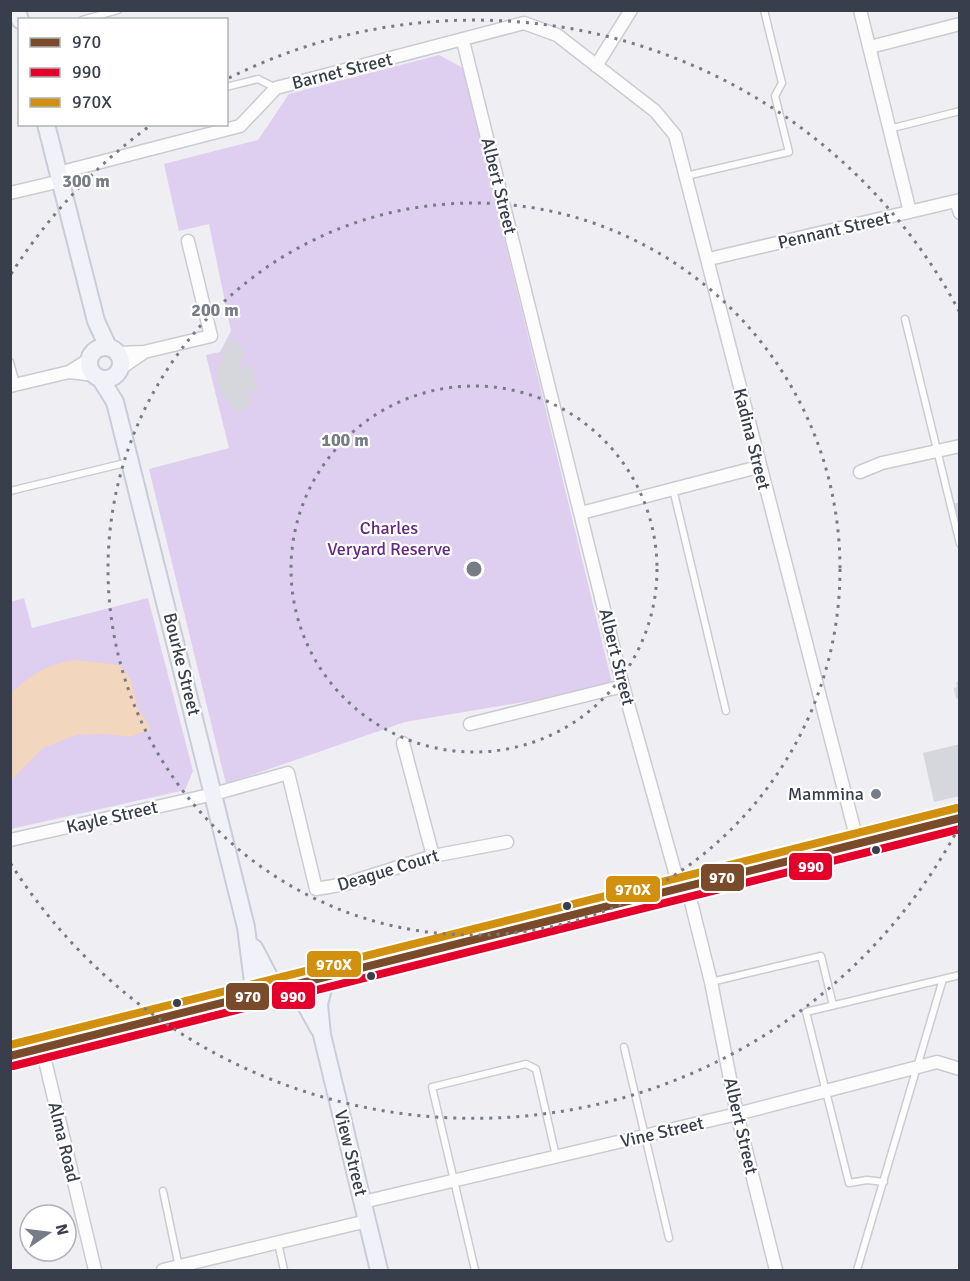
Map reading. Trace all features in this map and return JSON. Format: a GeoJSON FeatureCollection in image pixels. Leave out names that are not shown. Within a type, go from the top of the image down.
{"type":"FeatureCollection","features":[{"type":"Feature","properties":{"kind":"highway"},"geometry":{"type":"LineString","coordinates":[[10,1056],[960,818]]}},
{"type":"Feature","properties":{"kind":"street"},"geometry":{"type":"LineString","coordinates":[[596,66],[631,10]]}},
{"type":"Feature","properties":{"kind":"street"},"geometry":{"type":"LineString","coordinates":[[860,10],[910,212]]}},
{"type":"Feature","properties":{"kind":"street","name":"Barnet Street"},"geometry":{"type":"LineString","coordinates":[[10,193],[218,128],[240,126],[276,88],[463,41],[524,23],[557,35],[596,66]]}},
{"type":"Feature","properties":{"kind":"street"},"geometry":{"type":"LineString","coordinates":[[870,48],[960,24]]}},
{"type":"Feature","properties":{"kind":"street","name":"Albert Street"},"geometry":{"type":"LineString","coordinates":[[463,41],[623,686],[670,855],[691,902],[711,982],[737,1114],[776,1270]]}},
{"type":"Feature","properties":{"kind":"street","name":"Kadina Street"},"geometry":{"type":"LineString","coordinates":[[596,66],[655,111],[675,135],[709,259],[758,467],[858,844]]}},
{"type":"Feature","properties":{"kind":"street"},"geometry":{"type":"LineString","coordinates":[[47,126],[96,321],[117,360],[110,378],[94,366]]}},
{"type":"Feature","properties":{"kind":"street","name":"Pennant Street"},"geometry":{"type":"LineString","coordinates":[[709,259],[910,212],[958,205]]}},
{"type":"Feature","properties":{"kind":"street"},"geometry":{"type":"LineString","coordinates":[[117,360],[211,336],[188,241]]}},
{"type":"Feature","properties":{"kind":"street"},"geometry":{"type":"LineString","coordinates":[[94,366],[96,321]]}},
{"type":"Feature","properties":{"kind":"street"},"geometry":{"type":"LineString","coordinates":[[94,366],[99,348],[117,360]]}},
{"type":"Feature","properties":{"kind":"street","name":"Bourke Street"},"geometry":{"type":"LineString","coordinates":[[115,402],[117,360]]}},
{"type":"Feature","properties":{"kind":"street"},"geometry":{"type":"LineString","coordinates":[[14,386],[94,366]]}},
{"type":"Feature","properties":{"kind":"street","name":"Bourke Street"},"geometry":{"type":"LineString","coordinates":[[94,366],[115,402],[214,794],[246,927],[253,982],[250,997]]}},
{"type":"Feature","properties":{"kind":"street"},"geometry":{"type":"LineString","coordinates":[[860,472],[882,463],[960,446]]}},
{"type":"Feature","properties":{"kind":"street"},"geometry":{"type":"LineString","coordinates":[[581,513],[758,467]]}},
{"type":"Feature","properties":{"kind":"street"},"geometry":{"type":"LineString","coordinates":[[470,724],[623,686]]}},
{"type":"Feature","properties":{"kind":"street"},"geometry":{"type":"LineString","coordinates":[[403,743],[433,856]]}},
{"type":"Feature","properties":{"kind":"street","name":"Kayle Street"},"geometry":{"type":"LineString","coordinates":[[10,840],[214,794],[288,773]]}},
{"type":"Feature","properties":{"kind":"street","name":"Deague Court"},"geometry":{"type":"LineString","coordinates":[[288,773],[316,889],[345,884],[433,856],[507,842]]}},
{"type":"Feature","properties":{"kind":"street","name":"Bourke Street"},"geometry":{"type":"LineString","coordinates":[[246,927],[258,957],[282,988]]}},
{"type":"Feature","properties":{"kind":"street","name":"View Street"},"geometry":{"type":"LineString","coordinates":[[326,977],[319,1004],[322,1035],[379,1270]]}},
{"type":"Feature","properties":{"kind":"street","name":"View Street"},"geometry":{"type":"LineString","coordinates":[[282,988],[307,1007],[322,1035]]}},
{"type":"Feature","properties":{"kind":"street","name":"Alma Road"},"geometry":{"type":"LineString","coordinates":[[42,1048],[95,1270]]}},
{"type":"Feature","properties":{"kind":"street","name":"Vine Street"},"geometry":{"type":"LineString","coordinates":[[363,1202],[737,1114],[937,1062],[960,1069]]}},
{"type":"Feature","properties":{"kind":"street"},"geometry":{"type":"LineString","coordinates":[[163,1270],[180,1268],[367,1221]]}},
{"type":"Feature","properties":{"kind":"lane"},"geometry":{"type":"LineString","coordinates":[[89,18],[118,10]]}},
{"type":"Feature","properties":{"kind":"lane"},"geometry":{"type":"LineString","coordinates":[[686,176],[789,152],[775,96],[782,83],[764,10]]}},
{"type":"Feature","properties":{"kind":"lane"},"geometry":{"type":"LineString","coordinates":[[228,86],[258,79],[276,88]]}},
{"type":"Feature","properties":{"kind":"lane"},"geometry":{"type":"LineString","coordinates":[[888,129],[960,111]]}},
{"type":"Feature","properties":{"kind":"lane"},"geometry":{"type":"LineString","coordinates":[[904,319],[960,544]]}},
{"type":"Feature","properties":{"kind":"lane"},"geometry":{"type":"LineString","coordinates":[[10,362],[14,386]]}},
{"type":"Feature","properties":{"kind":"lane"},"geometry":{"type":"LineString","coordinates":[[10,491],[130,462]]}},
{"type":"Feature","properties":{"kind":"lane"},"geometry":{"type":"LineString","coordinates":[[673,489],[726,711]]}},
{"type":"Feature","properties":{"kind":"lane"},"geometry":{"type":"LineString","coordinates":[[711,982],[821,956],[833,1005]]}},
{"type":"Feature","properties":{"kind":"lane"},"geometry":{"type":"LineString","coordinates":[[884,1182],[867,1180],[849,1183],[806,1012],[960,975]]}},
{"type":"Feature","properties":{"kind":"lane"},"geometry":{"type":"LineString","coordinates":[[857,1270],[943,979]]}},
{"type":"Feature","properties":{"kind":"lane"},"geometry":{"type":"LineString","coordinates":[[624,1047],[669,1238]]}},
{"type":"Feature","properties":{"kind":"lane"},"geometry":{"type":"LineString","coordinates":[[475,1270],[432,1087],[526,1064],[536,1069],[556,1156]]}},
{"type":"Feature","properties":{"kind":"lane"},"geometry":{"type":"LineString","coordinates":[[163,1191],[180,1268]]}},
{"type":"Feature","properties":{"kind":"lane"},"geometry":{"type":"LineString","coordinates":[[278,1243],[284,1270]]}},
{"type":"Feature","properties":{"kind":"green space","name":"Charles Veryard Reserve"},"geometry":{"type":"Polygon","coordinates":[[[439,55],[463,68],[613,687],[405,722],[226,784],[149,469],[229,448],[206,355],[220,352],[231,331],[209,224],[179,231],[164,164],[258,140],[289,94],[439,55]]]}},
{"type":"Feature","properties":{"kind":"green space"},"geometry":{"type":"Polygon","coordinates":[[[24,598],[32,628],[148,598],[193,771],[185,790],[11,829],[11,602],[24,598]]]}},
{"type":"Feature","properties":{"kind":"shaded area"},"geometry":{"type":"Polygon","coordinates":[[[77,660],[120,665],[131,680],[138,709],[151,729],[130,737],[105,734],[76,735],[43,748],[11,780],[11,693],[41,670],[77,660]]]}},
{"type":"Feature","properties":{"kind":"building"},"geometry":{"type":"Polygon","coordinates":[[[227,339],[239,342],[237,348],[245,351],[240,368],[252,365],[258,390],[246,393],[253,401],[238,413],[221,394],[216,377],[227,339]]]}},
{"type":"Feature","properties":{"kind":"building"},"geometry":{"type":"Polygon","coordinates":[[[960,502],[960,523],[959,523],[954,504],[960,502]]]}},
{"type":"Feature","properties":{"kind":"building"},"geometry":{"type":"Polygon","coordinates":[[[956,682],[960,682],[960,697],[956,699],[954,688],[957,687],[956,682]]]}},
{"type":"Feature","properties":{"kind":"building"},"geometry":{"type":"Polygon","coordinates":[[[960,744],[960,796],[934,802],[923,753],[960,744]]]}},
{"type":"Feature","properties":{"kind":"transit line","name":"970X"},"geometry":{"type":"LineString","coordinates":[[10,1045],[957,808]]}},
{"type":"Feature","properties":{"kind":"transit line","name":"970"},"geometry":{"type":"LineString","coordinates":[[10,1056],[960,818]]}},
{"type":"Feature","properties":{"kind":"transit line","name":"990"},"geometry":{"type":"LineString","coordinates":[[13,1066],[960,829]]}},
{"type":"Feature","properties":{"kind":"place","name":"Mammina"},"geometry":{"type":"Point","coordinates":[876,794]}}]}
